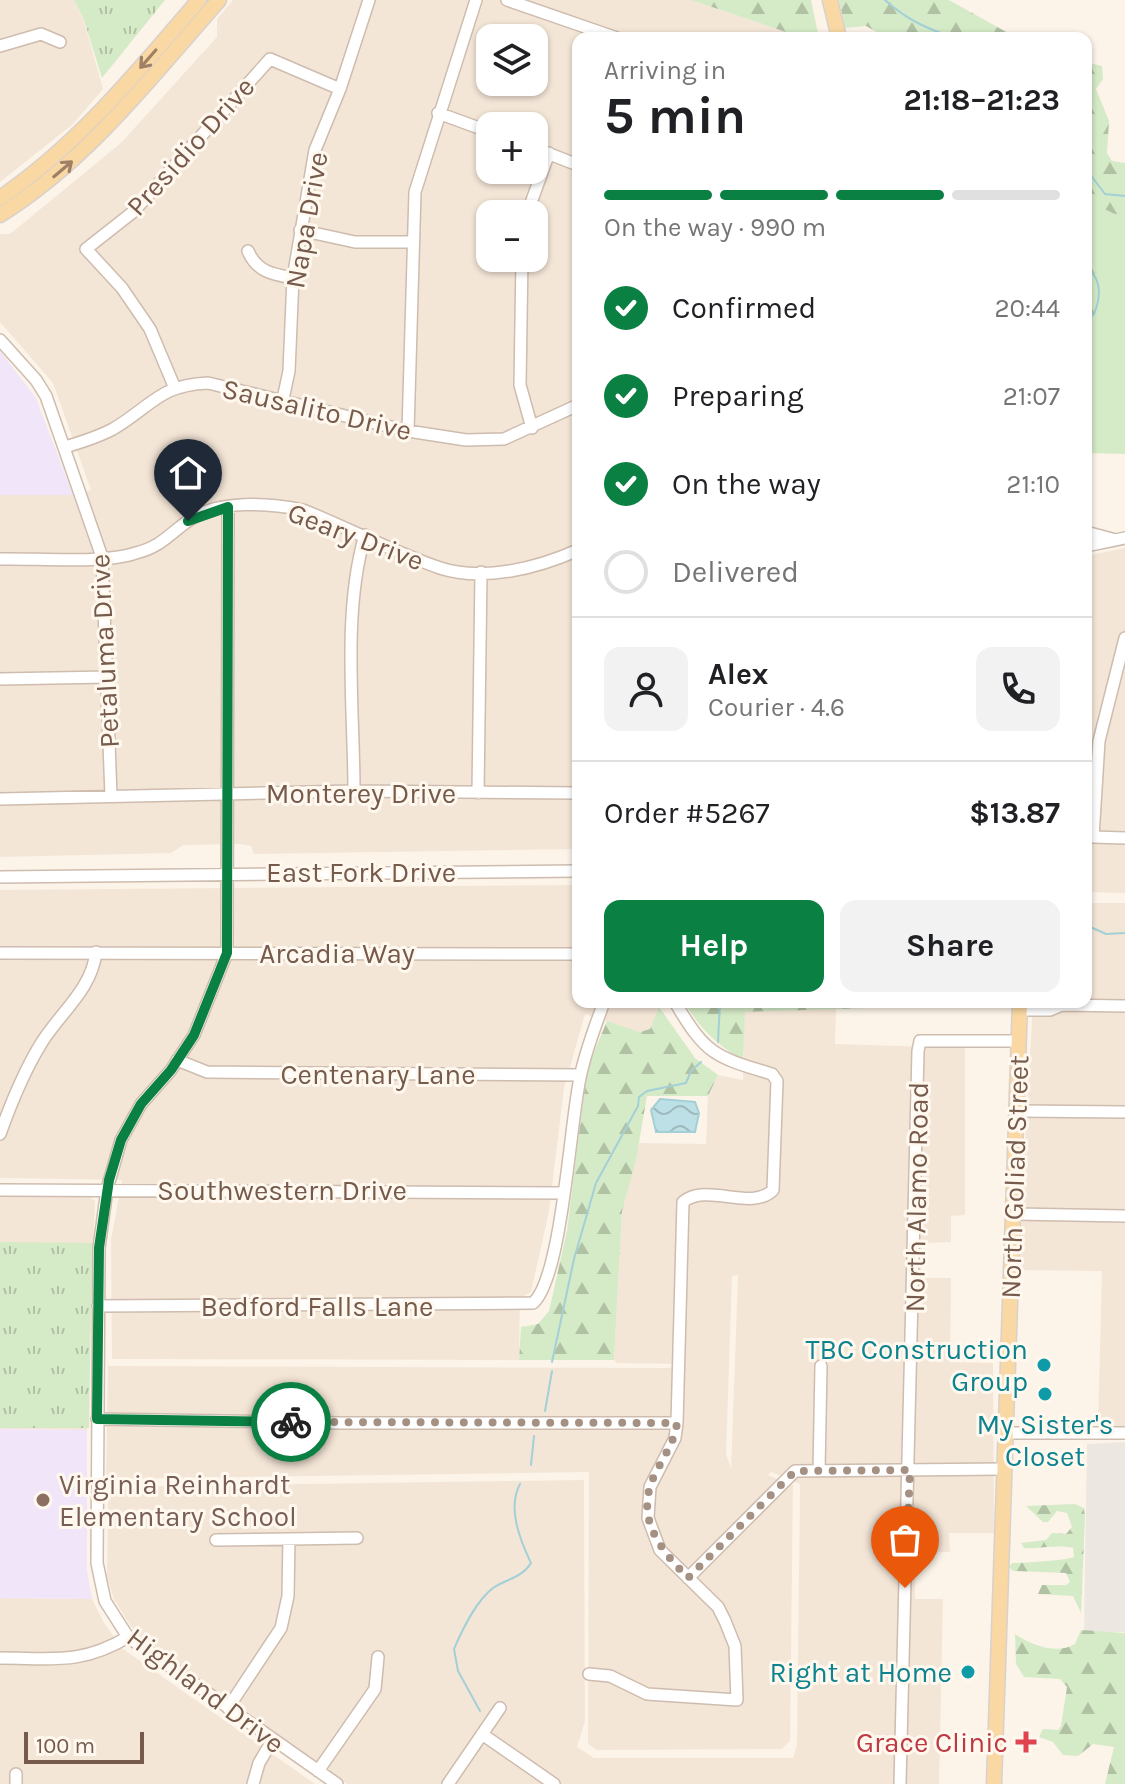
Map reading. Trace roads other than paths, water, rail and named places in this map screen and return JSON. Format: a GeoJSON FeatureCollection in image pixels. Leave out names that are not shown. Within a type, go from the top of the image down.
{"type":"FeatureCollection","features":[{"type":"Feature","properties":{"kind":"main road"},"geometry":{"type":"LineString","coordinates":[[0,198],[51,160],[93,121],[199,0]]}},
{"type":"Feature","properties":{"kind":"main road"},"geometry":{"type":"LineString","coordinates":[[0,215],[58,173],[104,131],[219,0]]}},
{"type":"Feature","properties":{"kind":"main road"},"geometry":{"type":"LineString","coordinates":[[830,0],[838,32]]}},
{"type":"Feature","properties":{"kind":"main road","name":"North Goliad Street"},"geometry":{"type":"LineString","coordinates":[[994,1784],[1020,1008]]}},
{"type":"Feature","properties":{"kind":"street","name":"Napa Drive"},"geometry":{"type":"LineString","coordinates":[[283,399],[289,371],[293,278],[315,150],[340,89],[369,0]]}},
{"type":"Feature","properties":{"kind":"street"},"geometry":{"type":"LineString","coordinates":[[408,431],[411,242],[415,192],[476,0]]}},
{"type":"Feature","properties":{"kind":"street"},"geometry":{"type":"LineString","coordinates":[[507,0],[600,32]]}},
{"type":"Feature","properties":{"kind":"street"},"geometry":{"type":"LineString","coordinates":[[0,46],[41,34],[60,42]]}},
{"type":"Feature","properties":{"kind":"street","name":"Presidio Drive"},"geometry":{"type":"LineString","coordinates":[[174,386],[150,329],[122,288],[86,249],[133,212],[270,59],[340,89]]}},
{"type":"Feature","properties":{"kind":"street"},"geometry":{"type":"LineString","coordinates":[[438,113],[476,127]]}},
{"type":"Feature","properties":{"kind":"street"},"geometry":{"type":"LineString","coordinates":[[532,200],[549,153],[572,163]]}},
{"type":"Feature","properties":{"kind":"street"},"geometry":{"type":"LineString","coordinates":[[300,230],[355,242],[411,242]]}},
{"type":"Feature","properties":{"kind":"street"},"geometry":{"type":"LineString","coordinates":[[248,251],[253,264],[269,274],[293,278]]}},
{"type":"Feature","properties":{"kind":"street"},"geometry":{"type":"LineString","coordinates":[[522,272],[520,385],[532,428]]}},
{"type":"Feature","properties":{"kind":"street","name":"Petaluma Drive"},"geometry":{"type":"LineString","coordinates":[[0,340],[36,380],[65,447],[102,557],[111,796]]}},
{"type":"Feature","properties":{"kind":"street","name":"Sausalito Drive"},"geometry":{"type":"LineString","coordinates":[[174,386],[208,383],[408,431],[466,440],[504,439],[572,408]]}},
{"type":"Feature","properties":{"kind":"street"},"geometry":{"type":"LineString","coordinates":[[65,447],[114,428],[174,386]]}},
{"type":"Feature","properties":{"kind":"street","name":"Geary Drive"},"geometry":{"type":"LineString","coordinates":[[0,559],[132,555],[170,539],[188,521],[228,507],[285,506],[365,535],[442,568],[481,572],[530,568],[572,552]]}},
{"type":"Feature","properties":{"kind":"street","name":"Highland Drive"},"geometry":{"type":"LineString","coordinates":[[228,507],[227,953],[194,1035],[141,1104],[121,1140],[107,1189],[99,1248],[99,1581],[109,1611],[128,1637],[337,1784]]}},
{"type":"Feature","properties":{"kind":"street"},"geometry":{"type":"LineString","coordinates":[[1092,533],[1121,539]]}},
{"type":"Feature","properties":{"kind":"street"},"geometry":{"type":"LineString","coordinates":[[354,791],[353,600],[356,565],[365,535]]}},
{"type":"Feature","properties":{"kind":"street"},"geometry":{"type":"LineString","coordinates":[[1092,545],[1121,539]]}},
{"type":"Feature","properties":{"kind":"street"},"geometry":{"type":"LineString","coordinates":[[478,793],[481,572]]}},
{"type":"Feature","properties":{"kind":"street"},"geometry":{"type":"LineString","coordinates":[[1125,638],[1099,741],[1093,837],[1125,838]]}},
{"type":"Feature","properties":{"kind":"street"},"geometry":{"type":"LineString","coordinates":[[0,679],[107,677]]}},
{"type":"Feature","properties":{"kind":"street","name":"Monterey Drive"},"geometry":{"type":"LineString","coordinates":[[0,799],[354,791],[572,793]]}},
{"type":"Feature","properties":{"kind":"street","name":"East Fork Drive"},"geometry":{"type":"LineString","coordinates":[[0,877],[572,871]]}},
{"type":"Feature","properties":{"kind":"street"},"geometry":{"type":"LineString","coordinates":[[0,1134],[13,1098],[42,1042],[85,986],[94,967],[96,952]]}},
{"type":"Feature","properties":{"kind":"street","name":"Arcadia Way"},"geometry":{"type":"LineString","coordinates":[[0,953],[572,954]]}},
{"type":"Feature","properties":{"kind":"street"},"geometry":{"type":"LineString","coordinates":[[1092,1005],[1125,1006]]}},
{"type":"Feature","properties":{"kind":"street"},"geometry":{"type":"LineString","coordinates":[[564,1193],[580,1075],[602,1008]]}},
{"type":"Feature","properties":{"kind":"street"},"geometry":{"type":"LineString","coordinates":[[589,1674],[610,1676],[647,1694],[737,1700],[735,1646],[725,1621],[718,1607],[660,1550],[648,1518],[650,1487],[675,1438],[677,1423],[682,1206],[687,1198],[761,1197],[771,1193],[774,1186],[777,1087],[772,1074],[737,1065],[710,1050],[688,1026],[678,1008]]}},
{"type":"Feature","properties":{"kind":"street","name":"North Alamo Road"},"geometry":{"type":"LineString","coordinates":[[900,1784],[920,1041],[1019,1041]]}},
{"type":"Feature","properties":{"kind":"street","name":"Centenary Lane"},"geometry":{"type":"LineString","coordinates":[[177,1060],[207,1072],[580,1075]]}},
{"type":"Feature","properties":{"kind":"street"},"geometry":{"type":"LineString","coordinates":[[1017,1111],[1125,1112]]}},
{"type":"Feature","properties":{"kind":"street","name":"Southwestern Drive"},"geometry":{"type":"LineString","coordinates":[[0,1190],[564,1193]]}},
{"type":"Feature","properties":{"kind":"street","name":"Bedford Falls Lane"},"geometry":{"type":"LineString","coordinates":[[98,1306],[521,1306],[536,1301],[542,1293],[564,1193]]}},
{"type":"Feature","properties":{"kind":"street"},"geometry":{"type":"LineString","coordinates":[[1012,1214],[1125,1216]]}},
{"type":"Feature","properties":{"kind":"street"},"geometry":{"type":"LineString","coordinates":[[819,1471],[821,1366]]}},
{"type":"Feature","properties":{"kind":"street"},"geometry":{"type":"LineString","coordinates":[[97,1419],[677,1423]]}},
{"type":"Feature","properties":{"kind":"street"},"geometry":{"type":"LineString","coordinates":[[1005,1433],[1125,1433]]}},
{"type":"Feature","properties":{"kind":"street"},"geometry":{"type":"LineString","coordinates":[[688,1578],[795,1471],[1004,1469]]}},
{"type":"Feature","properties":{"kind":"street"},"geometry":{"type":"LineString","coordinates":[[216,1540],[357,1538]]}},
{"type":"Feature","properties":{"kind":"street"},"geometry":{"type":"LineString","coordinates":[[228,1708],[281,1628],[288,1596],[289,1539]]}},
{"type":"Feature","properties":{"kind":"street"},"geometry":{"type":"LineString","coordinates":[[0,1658],[74,1658],[103,1652],[128,1637]]}},
{"type":"Feature","properties":{"kind":"street"},"geometry":{"type":"LineString","coordinates":[[318,1771],[375,1689],[378,1657]]}},
{"type":"Feature","properties":{"kind":"street"},"geometry":{"type":"LineString","coordinates":[[448,1784],[500,1708]]}},
{"type":"Feature","properties":{"kind":"street"},"geometry":{"type":"LineString","coordinates":[[482,1734],[554,1784]]}},
{"type":"Feature","properties":{"kind":"street"},"geometry":{"type":"LineString","coordinates":[[253,1784],[259,1763],[272,1741]]}},
{"type":"Feature","properties":{"kind":"water"},"geometry":{"type":"Polygon","coordinates":[[[660,1099],[695,1102],[699,1113],[695,1132],[656,1132],[651,1110],[660,1099]]]}},
{"type":"Feature","properties":{"kind":"waterway"},"geometry":{"type":"LineString","coordinates":[[885,0],[917,23],[937,32]]}},
{"type":"Feature","properties":{"kind":"waterway"},"geometry":{"type":"LineString","coordinates":[[1092,177],[1105,194],[1125,196]]}},
{"type":"Feature","properties":{"kind":"waterway"},"geometry":{"type":"LineString","coordinates":[[1092,273],[1099,295],[1092,316]]}},
{"type":"Feature","properties":{"kind":"waterway"},"geometry":{"type":"LineString","coordinates":[[1092,928],[1106,934],[1125,933]]}},
{"type":"Feature","properties":{"kind":"waterway"},"geometry":{"type":"LineString","coordinates":[[718,1042],[720,1008]]}},
{"type":"Feature","properties":{"kind":"waterway"},"geometry":{"type":"LineString","coordinates":[[552,1362],[574,1259],[596,1183],[638,1106],[639,1097],[647,1091],[686,1083],[691,1071],[701,1062]]}},
{"type":"Feature","properties":{"kind":"waterway"},"geometry":{"type":"LineString","coordinates":[[545,1411],[552,1371]]}},
{"type":"Feature","properties":{"kind":"waterway"},"geometry":{"type":"LineString","coordinates":[[531,1465],[534,1436]]}},
{"type":"Feature","properties":{"kind":"waterway"},"geometry":{"type":"LineString","coordinates":[[480,1711],[458,1671],[454,1649],[470,1616],[487,1593],[523,1572],[531,1563],[519,1534],[515,1513],[516,1493],[520,1484]]}},
{"type":"Feature","properties":{"kind":"place","name":"TBC Construction Group"},"geometry":{"type":"Point","coordinates":[1044,1365]}},
{"type":"Feature","properties":{"kind":"place","name":"My Sister's Closet"},"geometry":{"type":"Point","coordinates":[1045,1394]}},
{"type":"Feature","properties":{"kind":"place","name":"Virginia Reinhardt Elementary School"},"geometry":{"type":"Point","coordinates":[43,1500]}},
{"type":"Feature","properties":{"kind":"place","name":"Right at Home"},"geometry":{"type":"Point","coordinates":[968,1672]}},
{"type":"Feature","properties":{"kind":"place","name":"Grace Clinic"},"geometry":{"type":"Point","coordinates":[1026,1742]}}]}
